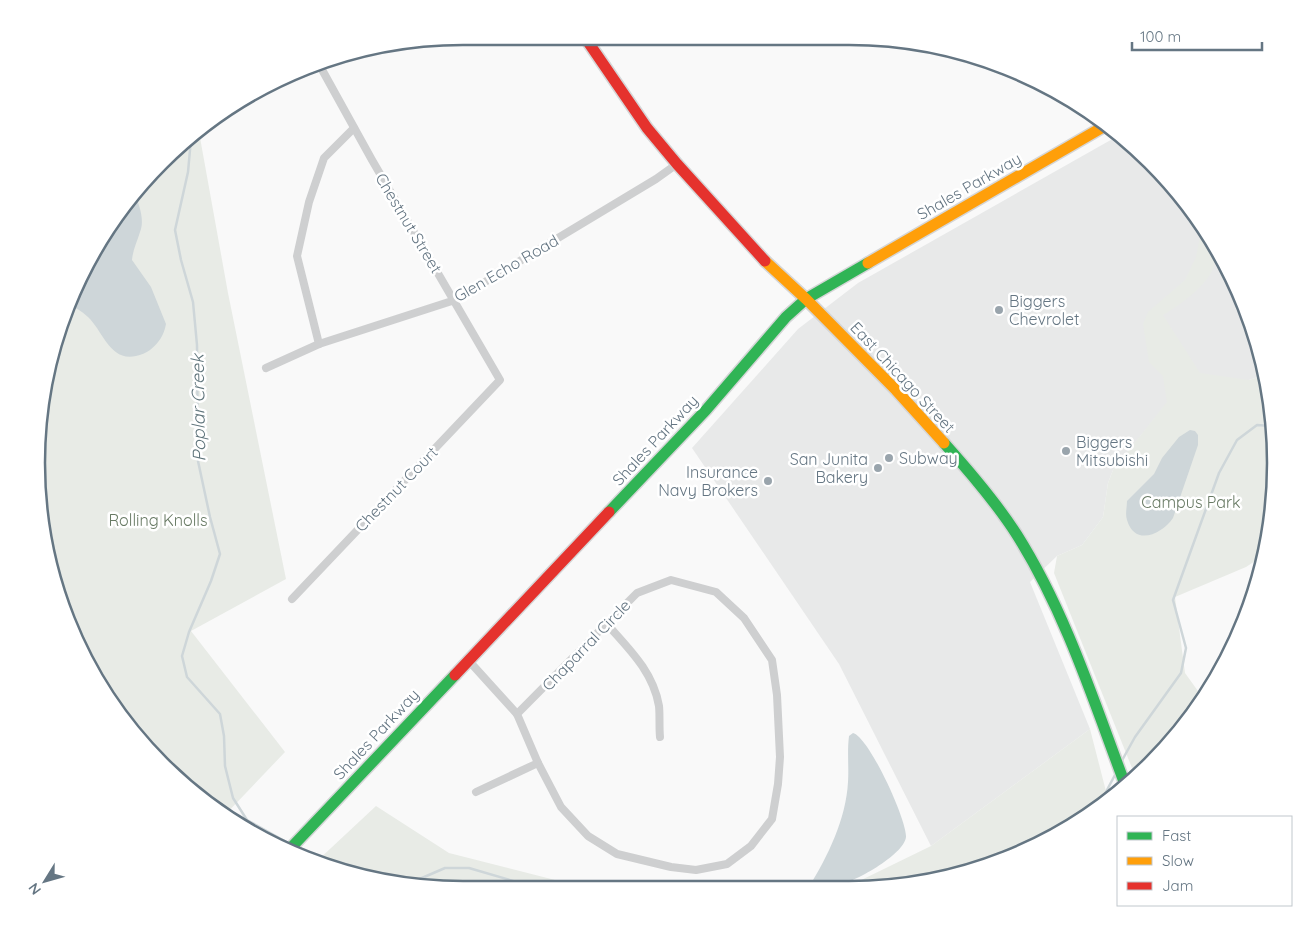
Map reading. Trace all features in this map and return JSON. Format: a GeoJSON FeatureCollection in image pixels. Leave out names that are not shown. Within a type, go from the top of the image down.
{"type":"FeatureCollection","features":[{"type":"Feature","properties":{"kind":"street","name":"East Chicago Street"},"geometry":{"type":"LineString","coordinates":[[590,45],[647,128],[677,164],[766,263],[806,299],[896,390],[980,484],[1017,535],[1048,591],[1073,648],[1123,778]]}},
{"type":"Feature","properties":{"kind":"street","name":"Chestnut Street"},"geometry":{"type":"LineString","coordinates":[[322,70],[500,380]]}},
{"type":"Feature","properties":{"kind":"street"},"geometry":{"type":"LineString","coordinates":[[319,344],[298,256],[309,202],[324,158],[354,128]]}},
{"type":"Feature","properties":{"kind":"street","name":"Shales Parkway"},"geometry":{"type":"LineString","coordinates":[[294,845],[706,410],[786,317],[806,299],[1100,129]]}},
{"type":"Feature","properties":{"kind":"street","name":"Glen Echo Road"},"geometry":{"type":"LineString","coordinates":[[266,368],[319,344],[455,300],[656,180],[677,164]]}},
{"type":"Feature","properties":{"kind":"street","name":"Chestnut Court"},"geometry":{"type":"LineString","coordinates":[[292,599],[500,380]]}},
{"type":"Feature","properties":{"kind":"street","name":"Chaparral Circle"},"geometry":{"type":"LineString","coordinates":[[469,661],[517,714],[538,763],[561,807],[588,836],[617,854],[696,870],[727,864],[751,846],[772,819],[780,757],[777,695],[772,660],[744,618],[716,592],[670,580],[637,593],[517,714]]}},
{"type":"Feature","properties":{"kind":"street"},"geometry":{"type":"LineString","coordinates":[[606,623],[638,658],[652,680],[659,706],[660,737]]}},
{"type":"Feature","properties":{"kind":"street"},"geometry":{"type":"LineString","coordinates":[[476,792],[538,763]]}},
{"type":"Feature","properties":{"kind":"shaded area"},"geometry":{"type":"Polygon","coordinates":[[[1113,139],[1145,167],[1197,231],[1224,278],[1235,303],[1245,329],[1258,377],[1168,402],[1113,470],[1108,483],[1103,517],[1082,545],[1057,556],[1030,582],[1090,729],[931,846],[839,664],[692,448],[798,329],[858,283],[1113,139]]]}},
{"type":"Feature","properties":{"kind":"shaded area"},"geometry":{"type":"Polygon","coordinates":[[[138,201],[142,222],[132,260],[151,287],[166,324],[161,338],[156,345],[145,353],[127,357],[113,350],[86,315],[76,308],[88,278],[101,254],[115,231],[138,201]]]}},
{"type":"Feature","properties":{"kind":"shaded area"},"geometry":{"type":"Polygon","coordinates":[[[1190,430],[1195,431],[1198,435],[1198,445],[1173,518],[1156,533],[1142,535],[1136,533],[1127,520],[1127,501],[1154,474],[1162,458],[1179,437],[1190,430]]]}},
{"type":"Feature","properties":{"kind":"shaded area"},"geometry":{"type":"Polygon","coordinates":[[[853,733],[860,738],[877,763],[894,798],[905,828],[906,837],[897,852],[877,867],[854,880],[812,881],[835,837],[844,810],[848,782],[849,736],[853,733]]]}},
{"type":"Feature","properties":{"kind":"green space","name":"Rolling Knolls"},"geometry":{"type":"Polygon","coordinates":[[[200,138],[228,293],[286,579],[191,631],[285,752],[230,810],[167,759],[115,695],[88,648],[67,597],[59,571],[49,518],[45,463],[49,408],[59,355],[77,303],[101,254],[131,209],[167,167],[200,138]]]}},
{"type":"Feature","properties":{"kind":"green space","name":"Campus Park"},"geometry":{"type":"Polygon","coordinates":[[[1200,236],[1215,261],[1211,273],[1185,301],[1163,315],[1200,373],[1249,380],[1258,377],[1266,436],[1267,463],[1263,518],[1255,561],[1246,567],[1175,597],[1185,673],[1199,692],[1163,739],[1145,759],[1132,768],[1054,573],[1057,556],[1082,545],[1103,517],[1108,483],[1113,470],[1167,402],[1163,376],[1149,362],[1143,324],[1148,312],[1185,280],[1196,257],[1200,236]]]}},
{"type":"Feature","properties":{"kind":"green space"},"geometry":{"type":"Polygon","coordinates":[[[1090,729],[1106,792],[1081,811],[1034,838],[983,859],[931,873],[860,881],[931,846],[1090,729]]]}},
{"type":"Feature","properties":{"kind":"green space"},"geometry":{"type":"Polygon","coordinates":[[[376,806],[449,853],[559,881],[436,880],[381,873],[322,856],[376,806]]]}},
{"type":"Feature","properties":{"kind":"waterway","name":"Poplar Creek"},"geometry":{"type":"LineString","coordinates":[[190,146],[188,172],[175,230],[193,302],[197,345],[198,461],[220,554],[211,581],[189,632],[182,656],[187,677],[220,714],[224,736],[225,766],[233,798],[247,820],[284,841]]}},
{"type":"Feature","properties":{"kind":"waterway","name":"Poplar Creek"},"geometry":{"type":"LineString","coordinates":[[1120,764],[1135,737],[1181,673],[1186,648],[1173,600],[1219,473],[1237,440],[1257,425],[1265,425]]}},
{"type":"Feature","properties":{"kind":"waterway","name":"Poplar Creek"},"geometry":{"type":"LineString","coordinates":[[1105,793],[1116,773]]}},
{"type":"Feature","properties":{"kind":"waterway","name":"Poplar Creek"},"geometry":{"type":"LineString","coordinates":[[421,878],[445,868],[469,868],[513,881]]}},
{"type":"Feature","properties":{"kind":"traffic: fast"},"geometry":{"type":"LineString","coordinates":[[609,512],[706,410],[786,317],[806,299],[868,263]]}},
{"type":"Feature","properties":{"kind":"traffic: fast"},"geometry":{"type":"LineString","coordinates":[[944,443],[973,476],[1017,535],[1050,595],[1078,658],[1123,779]]}},
{"type":"Feature","properties":{"kind":"traffic: fast"},"geometry":{"type":"LineString","coordinates":[[294,845],[455,675]]}},
{"type":"Feature","properties":{"kind":"traffic: slow"},"geometry":{"type":"LineString","coordinates":[[868,263],[1100,129]]}},
{"type":"Feature","properties":{"kind":"traffic: slow"},"geometry":{"type":"LineString","coordinates":[[765,261],[806,299],[896,390],[944,443]]}},
{"type":"Feature","properties":{"kind":"traffic: jam"},"geometry":{"type":"LineString","coordinates":[[590,45],[647,128],[765,261]]}},
{"type":"Feature","properties":{"kind":"traffic: jam"},"geometry":{"type":"LineString","coordinates":[[455,675],[609,512]]}},
{"type":"Feature","properties":{"kind":"place","name":"Biggers Chevrolet"},"geometry":{"type":"Point","coordinates":[999,310]}},
{"type":"Feature","properties":{"kind":"place","name":"Biggers Mitsubishi"},"geometry":{"type":"Point","coordinates":[1066,451]}},
{"type":"Feature","properties":{"kind":"place","name":"Subway"},"geometry":{"type":"Point","coordinates":[889,458]}},
{"type":"Feature","properties":{"kind":"place","name":"San Junita Bakery"},"geometry":{"type":"Point","coordinates":[878,468]}},
{"type":"Feature","properties":{"kind":"place","name":"Insurance Navy Brokers"},"geometry":{"type":"Point","coordinates":[768,481]}}]}
